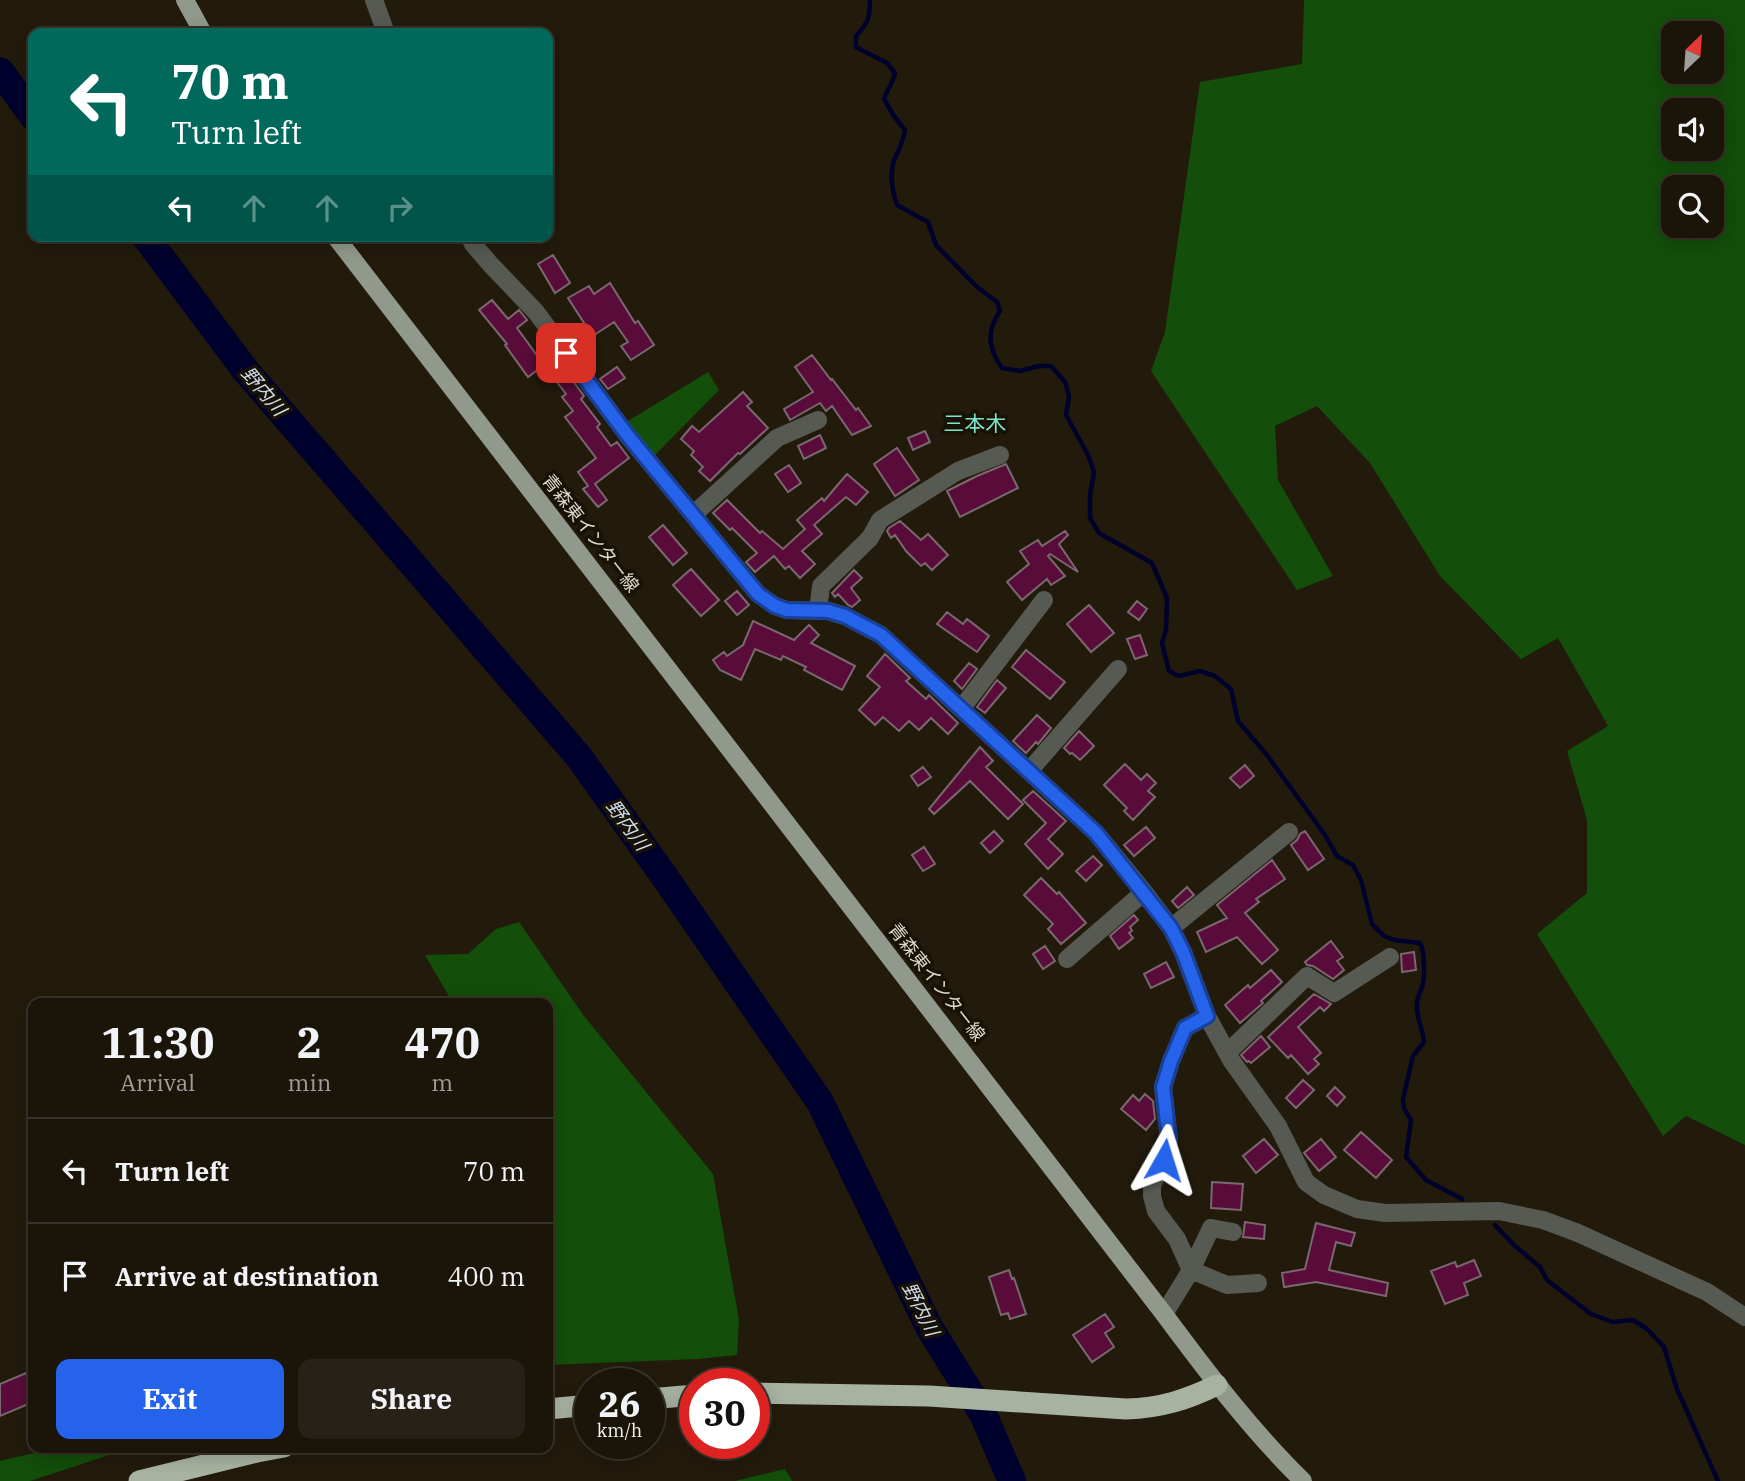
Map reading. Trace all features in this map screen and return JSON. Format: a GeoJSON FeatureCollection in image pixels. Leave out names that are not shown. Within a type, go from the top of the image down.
{"type":"FeatureCollection","features":[{"type":"Feature","properties":{"kind":"highway"},"geometry":{"type":"LineString","coordinates":[[770,1393],[929,1396],[1126,1409],[1158,1407],[1184,1400],[1217,1385]]}},
{"type":"Feature","properties":{"kind":"highway"},"geometry":{"type":"LineString","coordinates":[[553,1409],[574,1407]]}},
{"type":"Feature","properties":{"kind":"highway"},"geometry":{"type":"LineString","coordinates":[[139,1481],[253,1453]]}},
{"type":"Feature","properties":{"kind":"main road"},"geometry":{"type":"LineString","coordinates":[[185,0],[200,28]]}},
{"type":"Feature","properties":{"kind":"main road","name":"青森東インター線"},"geometry":{"type":"LineString","coordinates":[[340,242],[1217,1385],[1282,1461],[1303,1481]]}},
{"type":"Feature","properties":{"kind":"street"},"geometry":{"type":"LineString","coordinates":[[374,0],[384,28]]}},
{"type":"Feature","properties":{"kind":"street"},"geometry":{"type":"LineString","coordinates":[[472,242],[536,312],[628,436],[758,594],[775,606],[787,610],[828,611],[845,616],[881,635],[1096,833],[1171,928],[1207,1016],[1227,1053],[1278,1126],[1306,1182],[1324,1195],[1357,1209],[1376,1212],[1499,1211],[1543,1220],[1578,1233],[1707,1292],[1745,1317]]}},
{"type":"Feature","properties":{"kind":"street"},"geometry":{"type":"LineString","coordinates":[[693,515],[777,438],[818,419]]}},
{"type":"Feature","properties":{"kind":"street"},"geometry":{"type":"LineString","coordinates":[[818,611],[821,586],[870,538],[880,520],[958,471],[1000,455]]}},
{"type":"Feature","properties":{"kind":"street"},"geometry":{"type":"LineString","coordinates":[[961,709],[1044,600]]}},
{"type":"Feature","properties":{"kind":"street"},"geometry":{"type":"LineString","coordinates":[[1029,771],[1118,669]]}},
{"type":"Feature","properties":{"kind":"street"},"geometry":{"type":"LineString","coordinates":[[1171,928],[1289,832]]}},
{"type":"Feature","properties":{"kind":"street"},"geometry":{"type":"LineString","coordinates":[[1067,959],[1144,892]]}},
{"type":"Feature","properties":{"kind":"street"},"geometry":{"type":"LineString","coordinates":[[1227,1053],[1307,976],[1334,993],[1390,957]]}},
{"type":"Feature","properties":{"kind":"street"},"geometry":{"type":"LineString","coordinates":[[1207,1016],[1185,1028],[1163,1087],[1169,1140],[1164,1160],[1152,1185],[1152,1196],[1156,1211],[1177,1239],[1191,1270],[1227,1284],[1258,1283]]}},
{"type":"Feature","properties":{"kind":"street"},"geometry":{"type":"LineString","coordinates":[[1164,1314],[1191,1270],[1211,1228],[1233,1232]]}},
{"type":"Feature","properties":{"kind":"green space"},"geometry":{"type":"Polygon","coordinates":[[[1304,0],[1745,0],[1745,1145],[1686,1116],[1663,1136],[1537,934],[1587,893],[1587,820],[1567,751],[1608,726],[1558,638],[1521,659],[1440,576],[1370,463],[1317,406],[1275,426],[1278,480],[1333,576],[1297,590],[1151,371],[1165,332],[1200,82],[1302,64],[1304,0]]]}},
{"type":"Feature","properties":{"kind":"green space"},"geometry":{"type":"Polygon","coordinates":[[[708,372],[719,390],[653,457],[628,421],[708,372]]]}},
{"type":"Feature","properties":{"kind":"green space"},"geometry":{"type":"Polygon","coordinates":[[[519,922],[584,1016],[713,1174],[739,1320],[737,1355],[553,1365],[553,998],[450,998],[425,955],[468,954],[496,929],[519,922]]]}},
{"type":"Feature","properties":{"kind":"green space"},"geometry":{"type":"Polygon","coordinates":[[[34,1453],[109,1455],[30,1481],[0,1481],[0,1461],[34,1453]]]}},
{"type":"Feature","properties":{"kind":"green space"},"geometry":{"type":"Polygon","coordinates":[[[785,1469],[792,1481],[735,1481],[785,1469]]]}},
{"type":"Feature","properties":{"kind":"building"},"geometry":{"type":"Polygon","coordinates":[[[553,255],[570,283],[555,293],[538,264],[553,255]]]}},
{"type":"Feature","properties":{"kind":"building"},"geometry":{"type":"Polygon","coordinates":[[[610,283],[635,323],[638,321],[654,345],[631,360],[621,346],[628,342],[614,322],[576,347],[569,337],[586,326],[568,298],[589,286],[594,294],[610,283]]]}},
{"type":"Feature","properties":{"kind":"building"},"geometry":{"type":"Polygon","coordinates":[[[492,300],[508,319],[519,310],[527,320],[517,328],[544,365],[528,377],[505,345],[507,344],[479,310],[492,300]]]}},
{"type":"Feature","properties":{"kind":"building"},"geometry":{"type":"Polygon","coordinates":[[[812,355],[871,426],[852,435],[832,406],[826,411],[820,403],[790,420],[784,409],[813,392],[795,367],[812,355]]]}},
{"type":"Feature","properties":{"kind":"building"},"geometry":{"type":"Polygon","coordinates":[[[558,361],[584,396],[581,399],[600,424],[597,427],[611,446],[617,442],[629,458],[595,484],[607,500],[598,507],[583,489],[588,486],[578,472],[596,458],[565,417],[573,411],[562,397],[566,394],[547,369],[558,361]]]}},
{"type":"Feature","properties":{"kind":"building"},"geometry":{"type":"Polygon","coordinates":[[[617,367],[625,378],[608,389],[600,379],[617,367]]]}},
{"type":"Feature","properties":{"kind":"building"},"geometry":{"type":"Polygon","coordinates":[[[743,392],[752,402],[747,406],[768,428],[710,481],[699,471],[703,467],[691,455],[694,451],[681,439],[692,426],[699,432],[743,392]]]}},
{"type":"Feature","properties":{"kind":"building"},"geometry":{"type":"Polygon","coordinates":[[[925,431],[930,442],[913,450],[908,438],[925,431]]]}},
{"type":"Feature","properties":{"kind":"building"},"geometry":{"type":"Polygon","coordinates":[[[820,435],[826,448],[804,459],[798,446],[820,435]]]}},
{"type":"Feature","properties":{"kind":"building"},"geometry":{"type":"Polygon","coordinates":[[[897,448],[919,480],[895,496],[874,464],[897,448]]]}},
{"type":"Feature","properties":{"kind":"building"},"geometry":{"type":"Polygon","coordinates":[[[1006,464],[1018,488],[960,517],[947,491],[1006,464]]]}},
{"type":"Feature","properties":{"kind":"building"},"geometry":{"type":"Polygon","coordinates":[[[789,465],[801,483],[788,492],[775,474],[789,465]]]}},
{"type":"Feature","properties":{"kind":"building"},"geometry":{"type":"Polygon","coordinates":[[[847,474],[868,492],[856,505],[846,497],[814,525],[822,534],[802,551],[815,564],[800,578],[789,566],[785,569],[774,556],[755,572],[746,562],[757,553],[713,513],[727,500],[760,533],[762,531],[783,549],[805,529],[797,520],[822,498],[824,501],[847,474]]]}},
{"type":"Feature","properties":{"kind":"building"},"geometry":{"type":"Polygon","coordinates":[[[900,521],[921,540],[928,534],[948,555],[932,570],[925,563],[921,566],[895,535],[891,538],[887,531],[900,521]]]}},
{"type":"Feature","properties":{"kind":"building"},"geometry":{"type":"Polygon","coordinates":[[[663,525],[687,553],[673,565],[649,537],[663,525]]]}},
{"type":"Feature","properties":{"kind":"building"},"geometry":{"type":"Polygon","coordinates":[[[1065,531],[1068,535],[1059,544],[1078,572],[1050,554],[1048,556],[1065,576],[1051,585],[1047,579],[1022,600],[1007,582],[1029,564],[1020,551],[1038,540],[1042,546],[1065,531]]]}},
{"type":"Feature","properties":{"kind":"building"},"geometry":{"type":"Polygon","coordinates":[[[691,569],[719,600],[701,616],[673,585],[691,569]]]}},
{"type":"Feature","properties":{"kind":"building"},"geometry":{"type":"Polygon","coordinates":[[[854,570],[862,578],[851,588],[860,600],[852,607],[838,594],[835,597],[832,593],[854,570]]]}},
{"type":"Feature","properties":{"kind":"building"},"geometry":{"type":"Polygon","coordinates":[[[737,591],[749,605],[737,615],[725,601],[737,591]]]}},
{"type":"Feature","properties":{"kind":"building"},"geometry":{"type":"Polygon","coordinates":[[[1137,601],[1147,609],[1139,620],[1128,612],[1137,601]]]}},
{"type":"Feature","properties":{"kind":"building"},"geometry":{"type":"Polygon","coordinates":[[[1089,605],[1114,633],[1091,652],[1067,624],[1089,605]]]}},
{"type":"Feature","properties":{"kind":"building"},"geometry":{"type":"Polygon","coordinates":[[[947,612],[963,624],[967,619],[989,636],[977,652],[937,624],[947,612]]]}},
{"type":"Feature","properties":{"kind":"building"},"geometry":{"type":"Polygon","coordinates":[[[753,621],[794,640],[809,625],[819,635],[811,643],[855,666],[842,690],[783,656],[781,660],[755,649],[741,680],[720,670],[713,660],[724,652],[727,656],[743,645],[753,621]]]}},
{"type":"Feature","properties":{"kind":"building"},"geometry":{"type":"Polygon","coordinates":[[[1140,635],[1147,655],[1135,659],[1127,639],[1140,635]]]}},
{"type":"Feature","properties":{"kind":"building"},"geometry":{"type":"Polygon","coordinates":[[[1026,650],[1065,682],[1050,699],[1012,667],[1026,650]]]}},
{"type":"Feature","properties":{"kind":"building"},"geometry":{"type":"Polygon","coordinates":[[[885,654],[910,678],[906,681],[926,699],[929,695],[958,723],[948,734],[931,718],[919,730],[909,721],[899,731],[883,717],[875,725],[859,710],[880,687],[867,676],[885,654]]]}},
{"type":"Feature","properties":{"kind":"building"},"geometry":{"type":"Polygon","coordinates":[[[969,663],[977,669],[962,689],[954,681],[969,663]]]}},
{"type":"Feature","properties":{"kind":"building"},"geometry":{"type":"Polygon","coordinates":[[[997,680],[1006,688],[985,713],[977,707],[997,680]]]}},
{"type":"Feature","properties":{"kind":"building"},"geometry":{"type":"Polygon","coordinates":[[[1037,715],[1051,728],[1038,744],[1036,742],[1026,753],[1013,741],[1037,715]]]}},
{"type":"Feature","properties":{"kind":"building"},"geometry":{"type":"Polygon","coordinates":[[[1079,731],[1094,746],[1080,760],[1064,748],[1079,731]]]}},
{"type":"Feature","properties":{"kind":"building"},"geometry":{"type":"Polygon","coordinates":[[[980,747],[993,761],[986,767],[1023,804],[1008,819],[970,781],[934,814],[929,809],[980,747]]]}},
{"type":"Feature","properties":{"kind":"building"},"geometry":{"type":"Polygon","coordinates":[[[1125,764],[1141,780],[1147,774],[1156,783],[1148,791],[1155,797],[1133,820],[1124,811],[1127,808],[1104,785],[1125,764]]]}},
{"type":"Feature","properties":{"kind":"building"},"geometry":{"type":"Polygon","coordinates":[[[1245,765],[1254,776],[1240,788],[1230,778],[1245,765]]]}},
{"type":"Feature","properties":{"kind":"building"},"geometry":{"type":"Polygon","coordinates":[[[923,767],[931,777],[918,786],[911,776],[923,767]]]}},
{"type":"Feature","properties":{"kind":"building"},"geometry":{"type":"Polygon","coordinates":[[[1033,791],[1066,821],[1048,839],[1063,854],[1048,869],[1025,844],[1046,823],[1023,800],[1033,791]]]}},
{"type":"Feature","properties":{"kind":"building"},"geometry":{"type":"Polygon","coordinates":[[[1146,827],[1155,838],[1134,856],[1124,845],[1146,827]]]}},
{"type":"Feature","properties":{"kind":"building"},"geometry":{"type":"Polygon","coordinates":[[[994,831],[1003,841],[990,853],[981,843],[994,831]]]}},
{"type":"Feature","properties":{"kind":"building"},"geometry":{"type":"Polygon","coordinates":[[[1305,831],[1324,859],[1308,870],[1291,845],[1305,831]]]}},
{"type":"Feature","properties":{"kind":"building"},"geometry":{"type":"Polygon","coordinates":[[[924,847],[935,864],[923,871],[912,855],[924,847]]]}},
{"type":"Feature","properties":{"kind":"building"},"geometry":{"type":"Polygon","coordinates":[[[1093,856],[1102,865],[1086,881],[1076,871],[1093,856]]]}},
{"type":"Feature","properties":{"kind":"building"},"geometry":{"type":"Polygon","coordinates":[[[1272,860],[1285,879],[1256,899],[1259,902],[1245,913],[1278,950],[1262,964],[1237,937],[1206,952],[1197,932],[1227,918],[1217,905],[1272,860]]]}},
{"type":"Feature","properties":{"kind":"building"},"geometry":{"type":"Polygon","coordinates":[[[1041,878],[1057,894],[1059,892],[1086,923],[1061,944],[1048,929],[1053,924],[1024,895],[1041,878]]]}},
{"type":"Feature","properties":{"kind":"building"},"geometry":{"type":"Polygon","coordinates":[[[1187,887],[1194,895],[1178,908],[1172,901],[1187,887]]]}},
{"type":"Feature","properties":{"kind":"building"},"geometry":{"type":"Polygon","coordinates":[[[1134,915],[1138,920],[1130,927],[1132,931],[1129,933],[1133,938],[1119,949],[1110,936],[1134,915]]]}},
{"type":"Feature","properties":{"kind":"building"},"geometry":{"type":"Polygon","coordinates":[[[1331,941],[1343,957],[1337,961],[1344,970],[1333,979],[1305,962],[1331,941]]]}},
{"type":"Feature","properties":{"kind":"building"},"geometry":{"type":"Polygon","coordinates":[[[1045,946],[1055,961],[1043,969],[1033,954],[1045,946]]]}},
{"type":"Feature","properties":{"kind":"building"},"geometry":{"type":"Polygon","coordinates":[[[1414,952],[1416,970],[1402,972],[1401,954],[1414,952]]]}},
{"type":"Feature","properties":{"kind":"building"},"geometry":{"type":"Polygon","coordinates":[[[1166,962],[1174,977],[1151,988],[1144,974],[1166,962]]]}},
{"type":"Feature","properties":{"kind":"building"},"geometry":{"type":"Polygon","coordinates":[[[1271,970],[1282,982],[1240,1023],[1225,1005],[1271,970]]]}},
{"type":"Feature","properties":{"kind":"building"},"geometry":{"type":"Polygon","coordinates":[[[1314,994],[1331,1004],[1324,1011],[1320,1007],[1298,1027],[1321,1053],[1314,1059],[1319,1064],[1308,1074],[1291,1055],[1288,1058],[1268,1037],[1314,994]]]}},
{"type":"Feature","properties":{"kind":"building"},"geometry":{"type":"Polygon","coordinates":[[[1261,1036],[1270,1047],[1251,1063],[1247,1062],[1241,1055],[1261,1036]]]}},
{"type":"Feature","properties":{"kind":"building"},"geometry":{"type":"Polygon","coordinates":[[[1303,1080],[1314,1090],[1296,1108],[1286,1098],[1303,1080]]]}},
{"type":"Feature","properties":{"kind":"building"},"geometry":{"type":"Polygon","coordinates":[[[1335,1087],[1345,1097],[1337,1106],[1327,1096],[1335,1087]]]}},
{"type":"Feature","properties":{"kind":"building"},"geometry":{"type":"Polygon","coordinates":[[[1145,1094],[1153,1101],[1155,1119],[1146,1130],[1121,1109],[1133,1095],[1139,1101],[1145,1094]]]}},
{"type":"Feature","properties":{"kind":"building"},"geometry":{"type":"Polygon","coordinates":[[[1361,1132],[1392,1160],[1376,1178],[1344,1150],[1361,1132]]]}},
{"type":"Feature","properties":{"kind":"building"},"geometry":{"type":"Polygon","coordinates":[[[1264,1139],[1278,1155],[1256,1173],[1243,1156],[1264,1139]]]}},
{"type":"Feature","properties":{"kind":"building"},"geometry":{"type":"Polygon","coordinates":[[[1321,1139],[1336,1157],[1319,1171],[1304,1153],[1321,1139]]]}},
{"type":"Feature","properties":{"kind":"building"},"geometry":{"type":"Polygon","coordinates":[[[1212,1182],[1243,1184],[1241,1210],[1211,1208],[1212,1182]]]}},
{"type":"Feature","properties":{"kind":"building"},"geometry":{"type":"Polygon","coordinates":[[[1245,1222],[1265,1225],[1264,1239],[1243,1237],[1245,1222]]]}},
{"type":"Feature","properties":{"kind":"building"},"geometry":{"type":"Polygon","coordinates":[[[1316,1223],[1355,1233],[1351,1246],[1336,1242],[1329,1270],[1388,1283],[1386,1296],[1316,1282],[1284,1287],[1282,1273],[1305,1269],[1316,1223]]]}},
{"type":"Feature","properties":{"kind":"building"},"geometry":{"type":"Polygon","coordinates":[[[1474,1260],[1481,1276],[1464,1283],[1468,1295],[1445,1304],[1431,1271],[1455,1262],[1457,1267],[1474,1260]]]}},
{"type":"Feature","properties":{"kind":"building"},"geometry":{"type":"Polygon","coordinates":[[[1009,1270],[1026,1314],[1010,1319],[1008,1313],[1001,1315],[989,1277],[1009,1270]]]}},
{"type":"Feature","properties":{"kind":"building"},"geometry":{"type":"Polygon","coordinates":[[[1105,1314],[1114,1327],[1105,1333],[1114,1347],[1092,1362],[1073,1335],[1105,1314]]]}},
{"type":"Feature","properties":{"kind":"building"},"geometry":{"type":"Polygon","coordinates":[[[26,1373],[28,1404],[0,1416],[0,1384],[26,1373]]]}},
{"type":"Feature","properties":{"kind":"waterway"},"geometry":{"type":"LineString","coordinates":[[870,0],[869,16],[856,36],[856,47],[887,63],[895,73],[884,99],[905,130],[892,170],[897,205],[928,222],[936,245],[976,286],[997,302],[1000,311],[992,326],[990,340],[1002,368],[1020,371],[1051,366],[1065,382],[1069,396],[1066,415],[1088,455],[1094,472],[1090,518],[1099,533],[1152,563],[1167,598],[1166,630],[1162,643],[1169,671],[1179,676],[1200,671],[1215,676],[1231,689],[1238,721],[1267,755],[1337,856],[1353,865],[1361,880],[1372,924],[1384,936],[1394,940],[1420,943],[1424,971],[1417,1009],[1424,1042],[1413,1056],[1403,1099],[1404,1108],[1411,1120],[1406,1157],[1426,1180],[1462,1199]]}},
{"type":"Feature","properties":{"kind":"waterway","name":"野内川"},"geometry":{"type":"LineString","coordinates":[[0,71],[28,109]]}},
{"type":"Feature","properties":{"kind":"waterway","name":"野内川"},"geometry":{"type":"LineString","coordinates":[[149,242],[246,371],[579,757],[662,873],[820,1102],[929,1327],[983,1414],[1012,1481]]}},
{"type":"Feature","properties":{"kind":"waterway"},"geometry":{"type":"LineString","coordinates":[[1495,1225],[1540,1267],[1547,1280],[1591,1314],[1613,1322],[1633,1320],[1647,1329],[1664,1347],[1677,1389],[1718,1481]]}},
{"type":"Feature","properties":{"kind":"district","name":"三本木"},"geometry":{"type":"Point","coordinates":[975,423]}},
{"type":"Feature","properties":{"kind":"route"},"geometry":{"type":"LineString","coordinates":[[566,353],[628,436],[758,594],[775,606],[787,610],[828,611],[845,616],[881,635],[1096,833],[1171,928],[1207,1016],[1185,1028],[1163,1087],[1169,1140],[1164,1160]]}}]}
